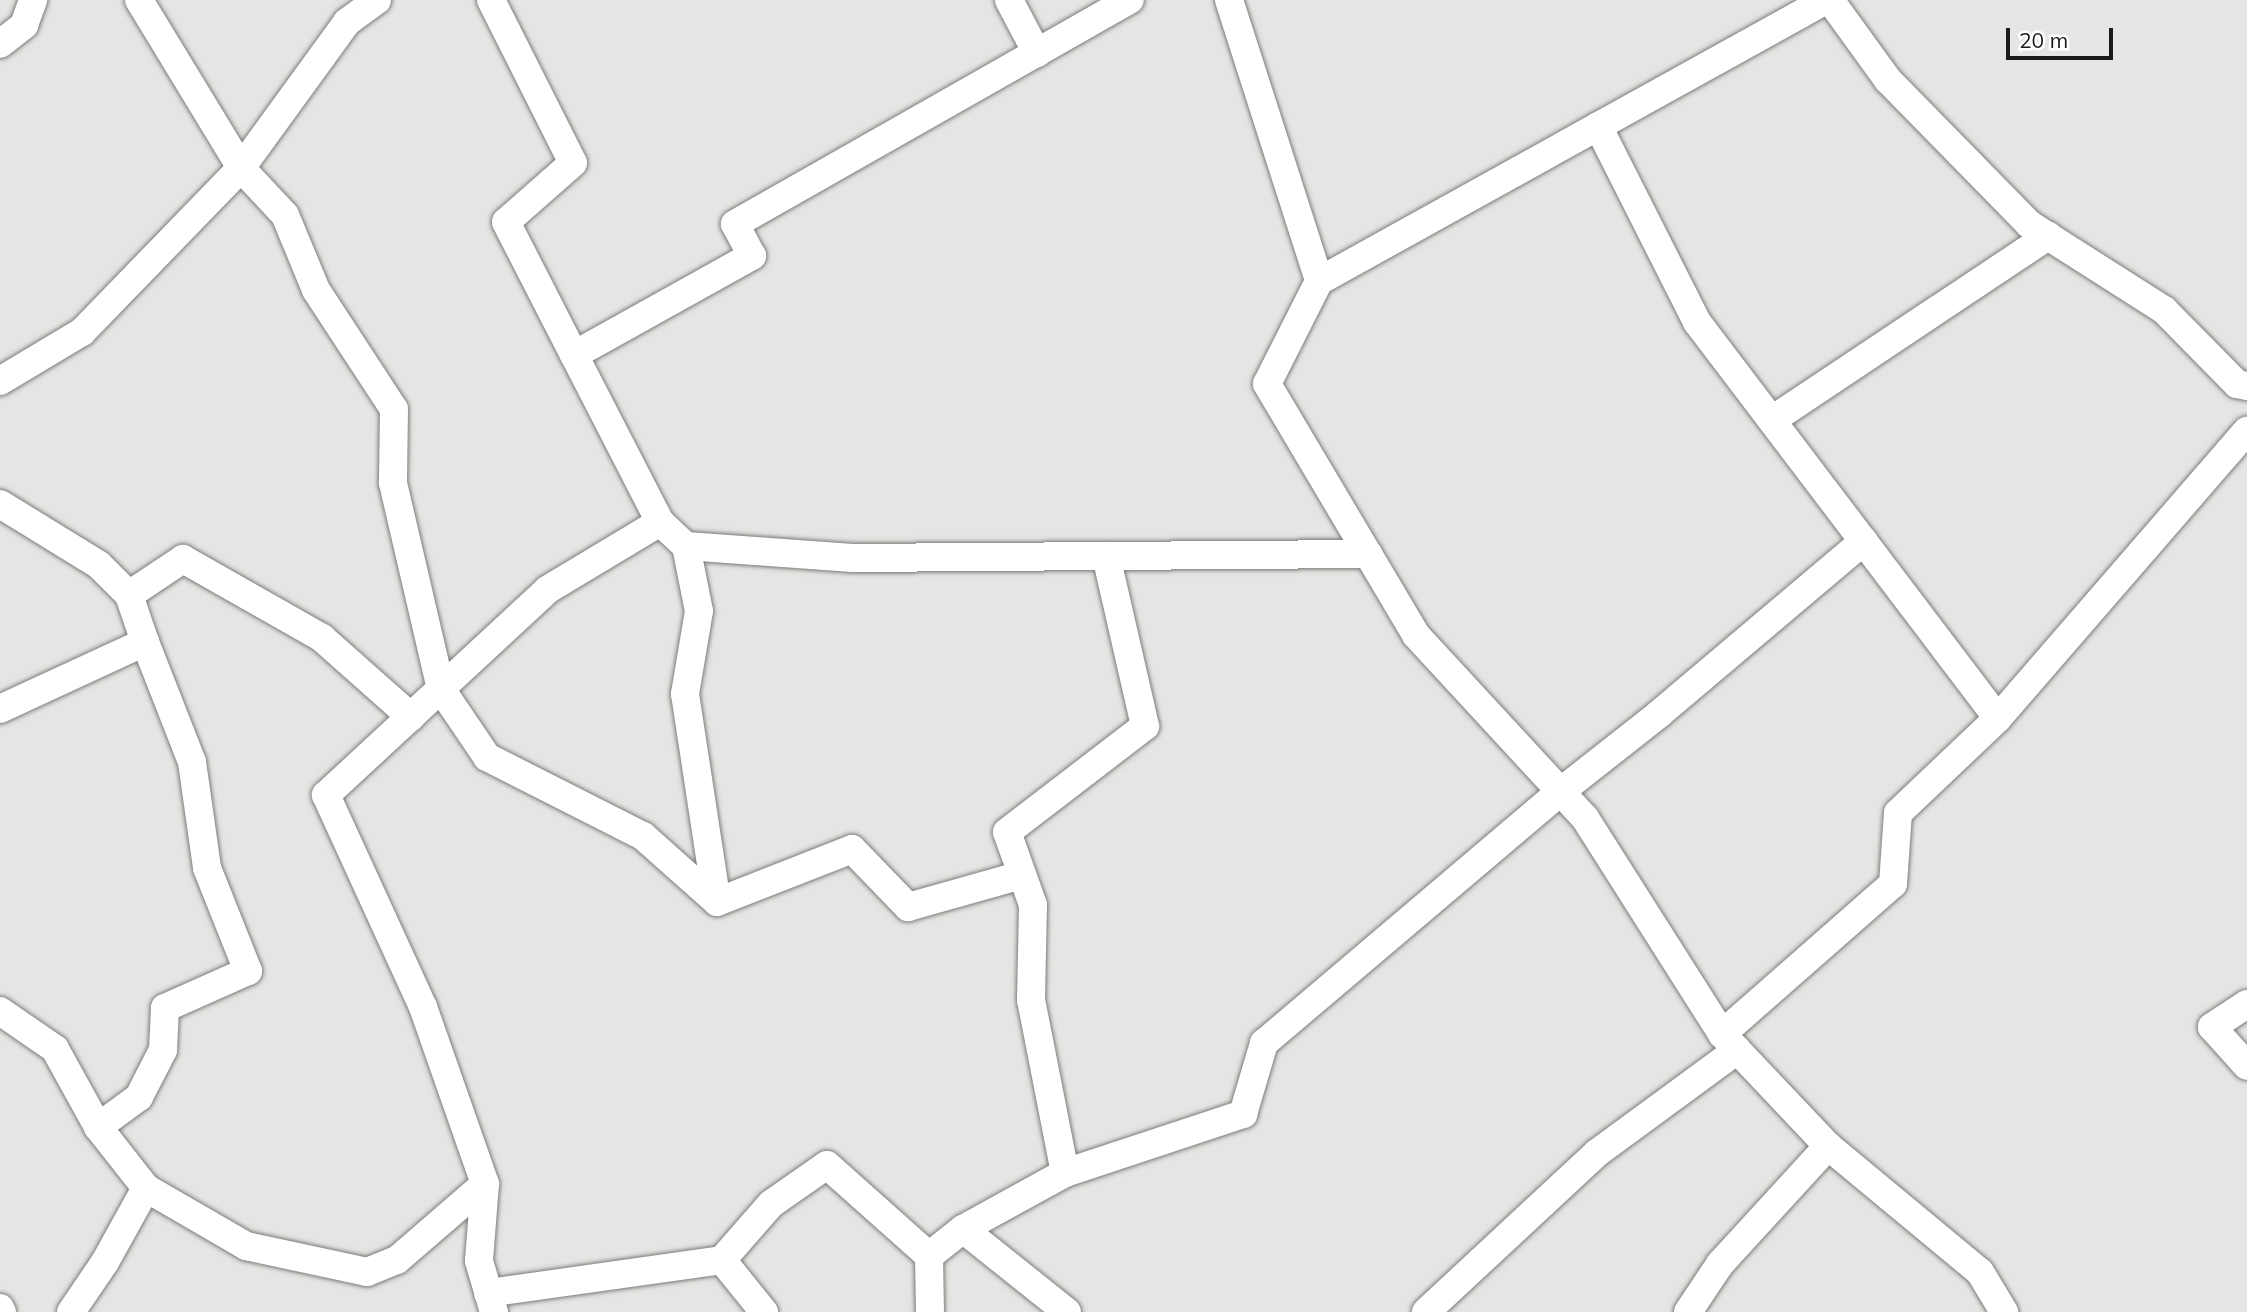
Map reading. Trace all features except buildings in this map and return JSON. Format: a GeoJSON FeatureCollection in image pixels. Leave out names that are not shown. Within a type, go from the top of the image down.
{"type":"FeatureCollection","features":[{"type":"Feature","properties":{"kind":"street"},"geometry":{"type":"LineString","coordinates":[[0,44],[23,25],[33,0]]}},
{"type":"Feature","properties":{"kind":"street"},"geometry":{"type":"LineString","coordinates":[[139,0],[241,168],[285,215],[316,290],[394,409],[393,484],[441,690],[487,757],[643,836],[717,902]]}},
{"type":"Feature","properties":{"kind":"street"},"geometry":{"type":"LineString","coordinates":[[0,381],[82,332],[241,168],[347,22],[377,0]]}},
{"type":"Feature","properties":{"kind":"street"},"geometry":{"type":"LineString","coordinates":[[491,0],[573,163],[506,222],[660,522],[686,546],[699,611],[685,694],[717,902]]}},
{"type":"Feature","properties":{"kind":"street"},"geometry":{"type":"LineString","coordinates":[[1009,0],[1037,52]]}},
{"type":"Feature","properties":{"kind":"street"},"geometry":{"type":"LineString","coordinates":[[574,355],[752,256],[735,224],[1130,0]]}},
{"type":"Feature","properties":{"kind":"street"},"geometry":{"type":"LineString","coordinates":[[1229,0],[1319,281]]}},
{"type":"Feature","properties":{"kind":"street"},"geometry":{"type":"LineString","coordinates":[[2004,1312],[1980,1272],[1828,1146],[1729,1042],[1585,818],[1416,635],[1268,384],[1319,281],[1828,0],[1888,80],[2029,224],[2164,310],[2237,384],[2247,386]]}},
{"type":"Feature","properties":{"kind":"street"},"geometry":{"type":"LineString","coordinates":[[1598,126],[1697,322],[1998,718]]}},
{"type":"Feature","properties":{"kind":"street"},"geometry":{"type":"LineString","coordinates":[[1772,420],[2048,236]]}},
{"type":"Feature","properties":{"kind":"street"},"geometry":{"type":"LineString","coordinates":[[1426,1312],[1597,1153],[1729,1042],[1893,884],[1898,813],[1998,718],[2247,431]]}},
{"type":"Feature","properties":{"kind":"street"},"geometry":{"type":"LineString","coordinates":[[0,504],[99,565],[129,595],[192,762],[207,868],[248,971],[165,1008],[163,1050],[139,1097],[98,1127]]}},
{"type":"Feature","properties":{"kind":"street"},"geometry":{"type":"LineString","coordinates":[[660,522],[547,590],[326,794],[423,1007],[485,1184],[479,1261],[491,1302],[722,1260],[771,1204],[827,1165],[929,1256],[930,1312]]}},
{"type":"Feature","properties":{"kind":"street"},"geometry":{"type":"LineString","coordinates":[[929,1256],[962,1229],[1065,1172],[1243,1114],[1264,1043],[1560,792],[1659,715],[1864,541]]}},
{"type":"Feature","properties":{"kind":"street"},"geometry":{"type":"LineString","coordinates":[[686,546],[853,558],[1368,554]]}},
{"type":"Feature","properties":{"kind":"street"},"geometry":{"type":"LineString","coordinates":[[1065,1172],[1031,1000],[1033,905],[1007,832],[1145,726],[1106,556]]}},
{"type":"Feature","properties":{"kind":"street"},"geometry":{"type":"LineString","coordinates":[[129,595],[183,559],[322,638],[411,717]]}},
{"type":"Feature","properties":{"kind":"street"},"geometry":{"type":"LineString","coordinates":[[0,709],[145,642]]}},
{"type":"Feature","properties":{"kind":"street"},"geometry":{"type":"LineString","coordinates":[[717,902],[852,849],[908,907],[1023,875]]}},
{"type":"Feature","properties":{"kind":"street"},"geometry":{"type":"LineString","coordinates":[[2247,1004],[2212,1027],[2247,1066]]}},
{"type":"Feature","properties":{"kind":"street"},"geometry":{"type":"LineString","coordinates":[[0,1010],[55,1049],[98,1127],[146,1188],[246,1246],[367,1272],[397,1260],[485,1184]]}},
{"type":"Feature","properties":{"kind":"street"},"geometry":{"type":"LineString","coordinates":[[1688,1312],[1720,1264],[1828,1146]]}},
{"type":"Feature","properties":{"kind":"street"},"geometry":{"type":"LineString","coordinates":[[71,1312],[105,1262],[146,1188]]}},
{"type":"Feature","properties":{"kind":"street"},"geometry":{"type":"LineString","coordinates":[[962,1229],[1067,1312]]}},
{"type":"Feature","properties":{"kind":"street"},"geometry":{"type":"LineString","coordinates":[[722,1260],[757,1310]]}}]}
